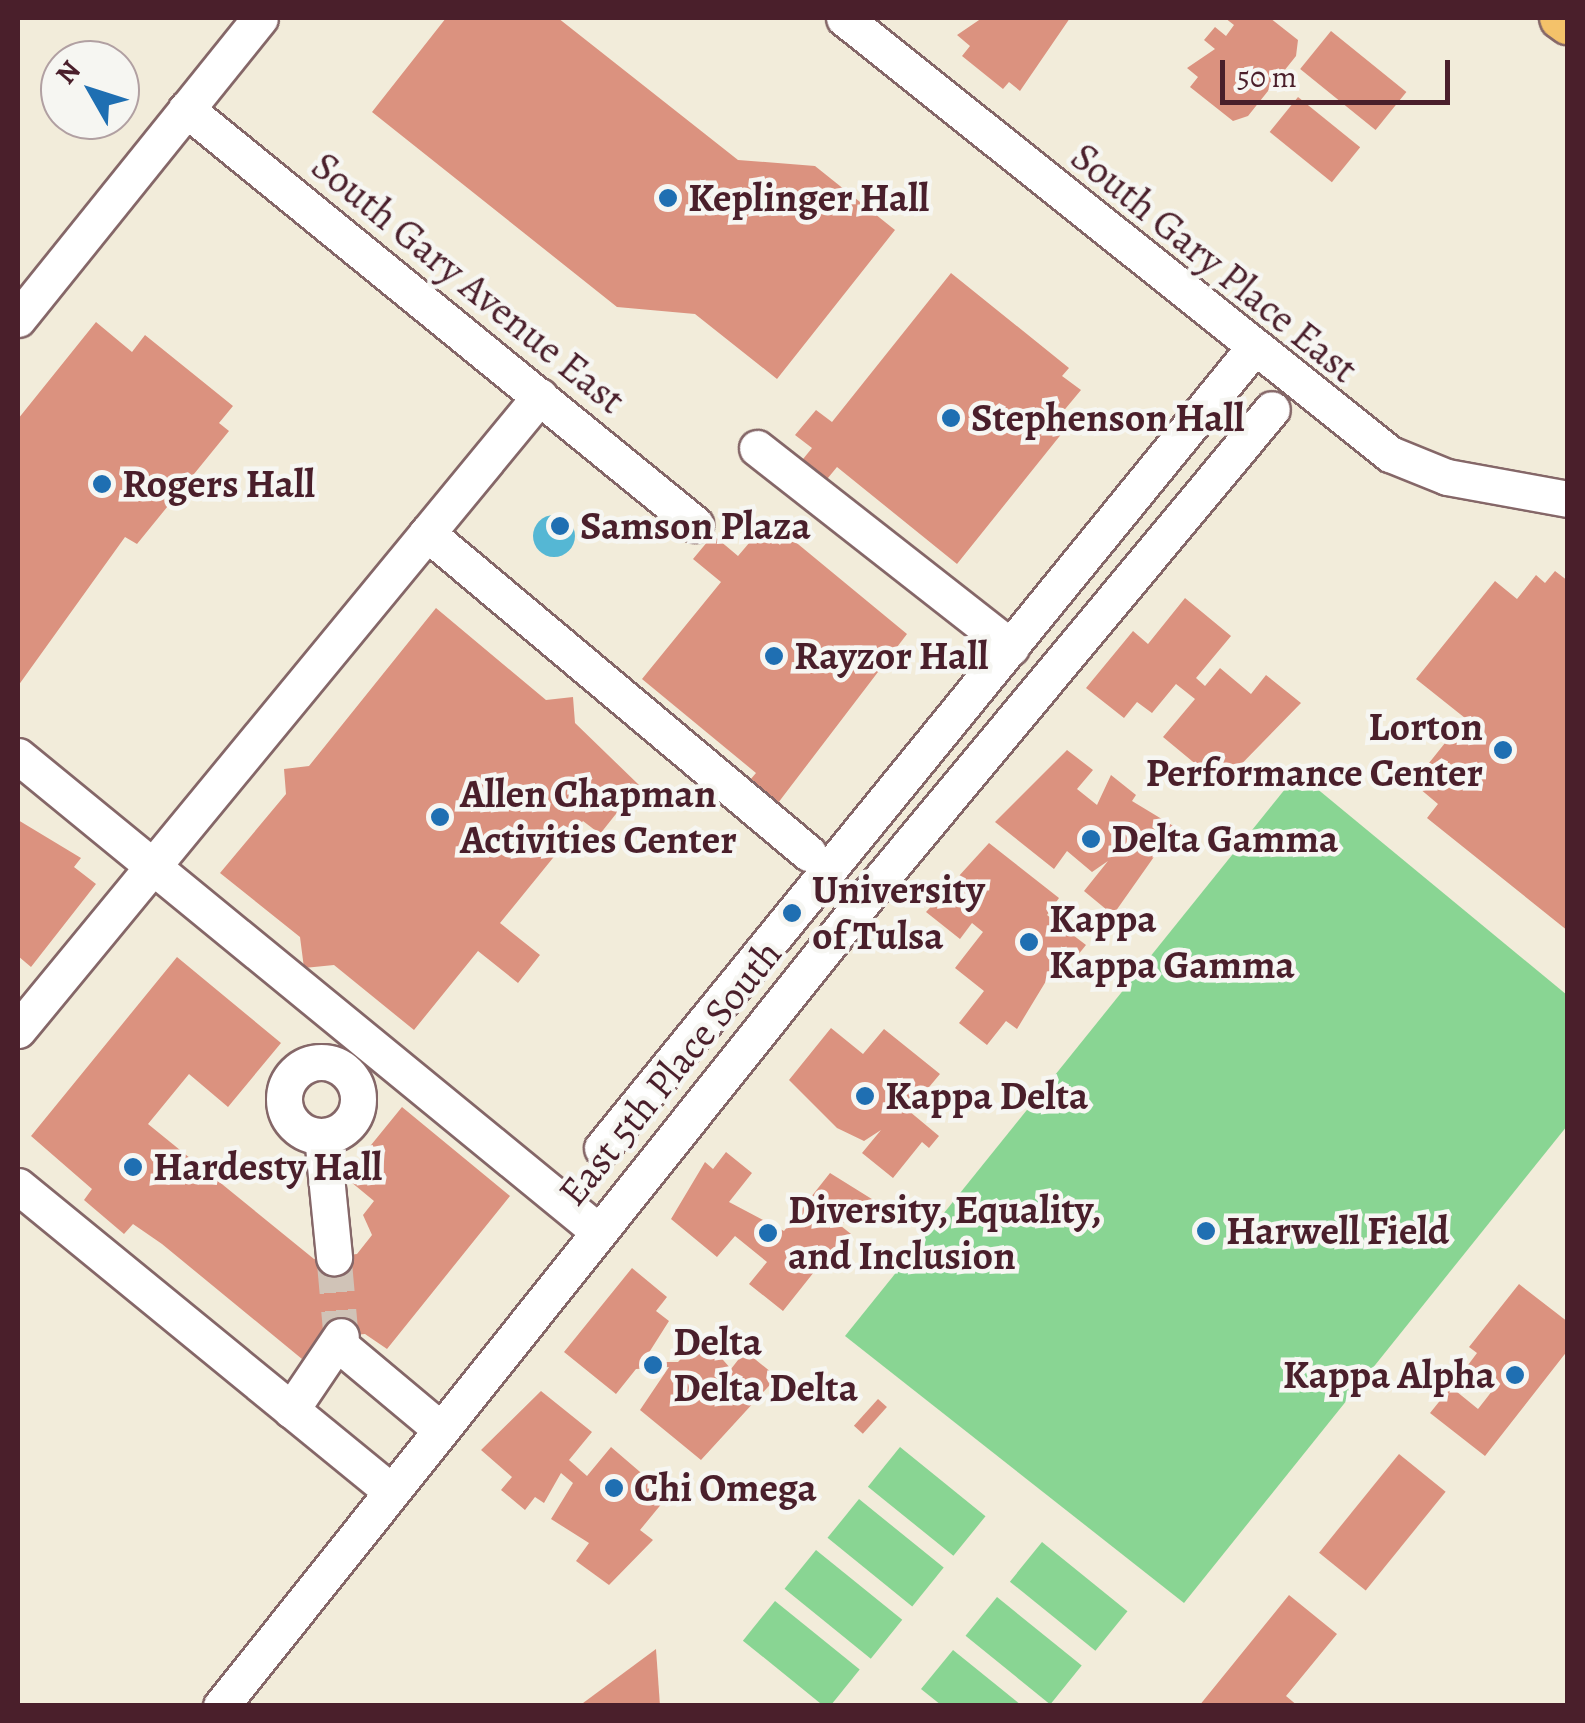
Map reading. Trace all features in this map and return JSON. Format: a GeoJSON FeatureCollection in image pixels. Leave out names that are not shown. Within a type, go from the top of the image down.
{"type":"FeatureCollection","features":[{"type":"Feature","properties":{"kind":"main road"},"geometry":{"type":"LineString","coordinates":[[1561,18],[1568,23]]}},
{"type":"Feature","properties":{"kind":"street"},"geometry":{"type":"LineString","coordinates":[[18,320],[260,18]]}},
{"type":"Feature","properties":{"kind":"street","name":"South Gary Place East"},"geometry":{"type":"LineString","coordinates":[[844,18],[1252,350],[1390,454],[1447,477],[1568,499]]}},
{"type":"Feature","properties":{"kind":"street","name":"South Gary Avenue East"},"geometry":{"type":"LineString","coordinates":[[186,109],[695,524]]}},
{"type":"Feature","properties":{"kind":"street","name":"East 5th Place South"},"geometry":{"type":"LineString","coordinates":[[602,1148],[1252,350]]}},
{"type":"Feature","properties":{"kind":"street"},"geometry":{"type":"LineString","coordinates":[[18,1030],[540,396]]}},
{"type":"Feature","properties":{"kind":"street","name":"East 5th Place South"},"geometry":{"type":"LineString","coordinates":[[221,1706],[598,1231],[1272,408]]}},
{"type":"Feature","properties":{"kind":"street"},"geometry":{"type":"LineString","coordinates":[[757,448],[1011,647]]}},
{"type":"Feature","properties":{"kind":"street"},"geometry":{"type":"LineString","coordinates":[[427,534],[809,853]]}},
{"type":"Feature","properties":{"kind":"street"},"geometry":{"type":"LineString","coordinates":[[18,756],[598,1231]]}},
{"type":"Feature","properties":{"kind":"street"},"geometry":{"type":"LineString","coordinates":[[343,1070],[366,1039]]}},
{"type":"Feature","properties":{"kind":"street"},"geometry":{"type":"LineString","coordinates":[[322,1136],[298,1128],[284,1094],[307,1065],[343,1070]]}},
{"type":"Feature","properties":{"kind":"street"},"geometry":{"type":"LineString","coordinates":[[322,1136],[356,1110],[343,1070]]}},
{"type":"Feature","properties":{"kind":"street"},"geometry":{"type":"LineString","coordinates":[[322,1136],[334,1257]]}},
{"type":"Feature","properties":{"kind":"street"},"geometry":{"type":"LineString","coordinates":[[18,1186],[391,1492]]}},
{"type":"Feature","properties":{"kind":"street"},"geometry":{"type":"LineString","coordinates":[[292,1410],[341,1342],[440,1428]]}},
{"type":"Feature","properties":{"kind":"green space","name":"Harwell Field"},"geometry":{"type":"Polygon","coordinates":[[[1298,773],[1567,995],[1567,1126],[1184,1603],[845,1336],[1298,773]]]}},
{"type":"Feature","properties":{"kind":"green space"},"geometry":{"type":"Polygon","coordinates":[[[900,1447],[985,1516],[953,1556],[868,1487],[900,1447]]]}},
{"type":"Feature","properties":{"kind":"green space"},"geometry":{"type":"Polygon","coordinates":[[[859,1499],[944,1568],[912,1606],[828,1538],[859,1499]]]}},
{"type":"Feature","properties":{"kind":"green space"},"geometry":{"type":"Polygon","coordinates":[[[1042,1542],[1127,1611],[1095,1651],[1010,1582],[1042,1542]]]}},
{"type":"Feature","properties":{"kind":"green space"},"geometry":{"type":"Polygon","coordinates":[[[816,1550],[902,1620],[871,1659],[785,1589],[816,1550]]]}},
{"type":"Feature","properties":{"kind":"green space"},"geometry":{"type":"Polygon","coordinates":[[[997,1597],[1082,1666],[1050,1704],[966,1636],[997,1597]]]}},
{"type":"Feature","properties":{"kind":"green space"},"geometry":{"type":"Polygon","coordinates":[[[775,1601],[860,1670],[830,1706],[824,1706],[743,1641],[775,1601]]]}},
{"type":"Feature","properties":{"kind":"green space"},"geometry":{"type":"Polygon","coordinates":[[[953,1650],[1021,1705],[941,1705],[921,1689],[953,1650]]]}},
{"type":"Feature","properties":{"kind":"water"},"geometry":{"type":"Polygon","coordinates":[[[554,515],[569,521],[575,536],[569,551],[554,557],[539,551],[533,536],[539,521],[554,515]]]}},
{"type":"Feature","properties":{"kind":"building","name":"Keplinger Hall"},"geometry":{"type":"Polygon","coordinates":[[[446,18],[558,18],[738,160],[815,166],[895,230],[777,379],[695,314],[617,307],[372,112],[446,18]]]}},
{"type":"Feature","properties":{"kind":"building"},"geometry":{"type":"Polygon","coordinates":[[[982,18],[1070,18],[1020,91],[1009,82],[1003,89],[962,56],[970,46],[957,35],[982,18]]]}},
{"type":"Feature","properties":{"kind":"building"},"geometry":{"type":"Polygon","coordinates":[[[1225,18],[1270,18],[1298,40],[1296,56],[1248,116],[1233,121],[1190,87],[1198,77],[1187,68],[1215,49],[1204,40],[1215,27],[1226,36],[1234,25],[1225,18]]]}},
{"type":"Feature","properties":{"kind":"building"},"geometry":{"type":"Polygon","coordinates":[[[1331,31],[1406,92],[1376,130],[1300,69],[1331,31]]]}},
{"type":"Feature","properties":{"kind":"building"},"geometry":{"type":"Polygon","coordinates":[[[1298,97],[1360,147],[1332,182],[1270,132],[1298,97]]]}},
{"type":"Feature","properties":{"kind":"building","name":"Stephenson Hall"},"geometry":{"type":"Polygon","coordinates":[[[951,273],[1069,368],[1062,376],[1081,390],[1061,414],[1071,422],[957,564],[837,467],[823,484],[799,464],[812,448],[795,435],[816,410],[832,422],[951,273]]]}},
{"type":"Feature","properties":{"kind":"building","name":"Rogers Hall"},"geometry":{"type":"Polygon","coordinates":[[[96,322],[132,352],[145,335],[233,406],[219,423],[229,431],[137,544],[125,537],[18,686],[18,419],[96,322]]]}},
{"type":"Feature","properties":{"kind":"building","name":"Rayzor Hall"},"geometry":{"type":"Polygon","coordinates":[[[761,529],[780,545],[787,535],[907,634],[778,803],[750,780],[756,773],[642,679],[721,582],[693,559],[713,535],[738,556],[761,529]]]}},
{"type":"Feature","properties":{"kind":"building","name":"Lorton Performance Center"},"geometry":{"type":"Polygon","coordinates":[[[1555,571],[1568,581],[1568,931],[1427,818],[1438,804],[1413,783],[1465,718],[1416,679],[1495,581],[1517,599],[1536,575],[1545,583],[1555,571]]]}},
{"type":"Feature","properties":{"kind":"building"},"geometry":{"type":"Polygon","coordinates":[[[1185,598],[1231,636],[1196,678],[1205,686],[1220,668],[1251,694],[1266,675],[1301,703],[1221,785],[1163,737],[1195,699],[1176,684],[1152,713],[1137,702],[1124,718],[1086,688],[1133,631],[1148,644],[1185,598]]]}},
{"type":"Feature","properties":{"kind":"building","name":"Allen Chapman Activities Center"},"geometry":{"type":"Polygon","coordinates":[[[436,608],[546,700],[573,697],[575,723],[639,785],[600,834],[583,821],[500,923],[540,955],[518,983],[478,951],[414,1030],[334,965],[304,968],[300,937],[220,873],[286,794],[284,769],[309,766],[436,608]]]}},
{"type":"Feature","properties":{"kind":"building","name":"Delta Gamma"},"geometry":{"type":"Polygon","coordinates":[[[1067,750],[1093,770],[1077,789],[1097,805],[1111,775],[1136,795],[1132,801],[1175,827],[1113,915],[1084,891],[1108,861],[1092,872],[1067,851],[1054,869],[995,822],[1067,750]]]}},
{"type":"Feature","properties":{"kind":"building"},"geometry":{"type":"Polygon","coordinates":[[[18,820],[81,858],[74,867],[96,884],[31,967],[18,956],[18,820]]]}},
{"type":"Feature","properties":{"kind":"building","name":"Kappa Kappa Gamma"},"geometry":{"type":"Polygon","coordinates":[[[989,843],[1059,898],[1047,915],[1086,945],[1073,961],[1063,953],[1017,1029],[1006,1021],[987,1045],[959,1023],[984,991],[955,968],[983,932],[972,923],[960,939],[926,912],[989,843]]]}},
{"type":"Feature","properties":{"kind":"building","name":"Hardesty Hall"},"geometry":{"type":"Polygon","coordinates":[[[177,957],[281,1043],[228,1107],[189,1074],[148,1124],[314,1259],[357,1254],[372,1235],[363,1215],[374,1201],[345,1177],[402,1107],[510,1196],[387,1349],[365,1334],[319,1338],[302,1359],[162,1244],[133,1224],[124,1234],[84,1200],[92,1189],[31,1136],[177,957]]]}},
{"type":"Feature","properties":{"kind":"building","name":"Kappa Delta"},"geometry":{"type":"Polygon","coordinates":[[[831,1028],[863,1054],[884,1029],[940,1074],[909,1111],[939,1136],[929,1148],[922,1142],[893,1178],[862,1153],[881,1130],[864,1141],[837,1128],[789,1080],[831,1028]]]}},
{"type":"Feature","properties":{"kind":"building","name":"Diversity, Equality, and Inclusion"},"geometry":{"type":"Polygon","coordinates":[[[726,1152],[752,1173],[729,1202],[784,1231],[830,1173],[875,1201],[869,1208],[860,1201],[841,1226],[851,1234],[823,1270],[809,1258],[814,1272],[783,1311],[749,1284],[767,1262],[735,1236],[717,1257],[671,1219],[705,1162],[713,1169],[726,1152]]]}},
{"type":"Feature","properties":{"kind":"building","name":"Delta Delta Delta"},"geometry":{"type":"Polygon","coordinates":[[[632,1268],[667,1297],[656,1311],[669,1321],[643,1362],[678,1362],[702,1336],[731,1369],[745,1351],[777,1377],[701,1460],[640,1410],[669,1367],[636,1369],[616,1394],[564,1352],[632,1268]]]}},
{"type":"Feature","properties":{"kind":"building","name":"Kappa Alpha"},"geometry":{"type":"Polygon","coordinates":[[[1519,1284],[1568,1322],[1568,1350],[1485,1456],[1430,1413],[1451,1387],[1478,1409],[1496,1386],[1468,1365],[1477,1353],[1469,1347],[1519,1284]]]}},
{"type":"Feature","properties":{"kind":"building","name":"Chi Omega"},"geometry":{"type":"Polygon","coordinates":[[[541,1391],[592,1432],[569,1460],[587,1476],[611,1447],[668,1496],[640,1530],[653,1540],[609,1585],[576,1561],[589,1543],[551,1519],[573,1483],[561,1473],[544,1503],[535,1497],[525,1510],[501,1490],[512,1477],[481,1450],[541,1391]]]}},
{"type":"Feature","properties":{"kind":"building"},"geometry":{"type":"Polygon","coordinates":[[[878,1399],[887,1407],[863,1434],[854,1426],[878,1399]]]}},
{"type":"Feature","properties":{"kind":"building"},"geometry":{"type":"Polygon","coordinates":[[[1399,1454],[1446,1492],[1366,1590],[1319,1553],[1399,1454]]]}},
{"type":"Feature","properties":{"kind":"building"},"geometry":{"type":"Polygon","coordinates":[[[1289,1595],[1337,1634],[1286,1696],[1298,1706],[1199,1706],[1289,1595]]]}},
{"type":"Feature","properties":{"kind":"building"},"geometry":{"type":"Polygon","coordinates":[[[656,1649],[660,1706],[579,1706],[656,1649]]]}},
{"type":"Feature","properties":{"kind":"tunnel"},"geometry":{"type":"LineString","coordinates":[[334,1257],[341,1336]]}},
{"type":"Feature","properties":{"kind":"place","name":"Keplinger Hall"},"geometry":{"type":"Point","coordinates":[668,198]}},
{"type":"Feature","properties":{"kind":"place","name":"Stephenson Hall"},"geometry":{"type":"Point","coordinates":[951,418]}},
{"type":"Feature","properties":{"kind":"place","name":"Rogers Hall"},"geometry":{"type":"Point","coordinates":[102,484]}},
{"type":"Feature","properties":{"kind":"place","name":"Samson Plaza"},"geometry":{"type":"Point","coordinates":[560,526]}},
{"type":"Feature","properties":{"kind":"place","name":"Rayzor Hall"},"geometry":{"type":"Point","coordinates":[774,656]}},
{"type":"Feature","properties":{"kind":"place","name":"Lorton Performance Center"},"geometry":{"type":"Point","coordinates":[1503,750]}},
{"type":"Feature","properties":{"kind":"place","name":"Allen Chapman Activities Center"},"geometry":{"type":"Point","coordinates":[440,817]}},
{"type":"Feature","properties":{"kind":"place","name":"Delta Gamma"},"geometry":{"type":"Point","coordinates":[1091,839]}},
{"type":"Feature","properties":{"kind":"place","name":"University of Tulsa"},"geometry":{"type":"Point","coordinates":[792,913]}},
{"type":"Feature","properties":{"kind":"place","name":"Kappa Kappa Gamma"},"geometry":{"type":"Point","coordinates":[1029,942]}},
{"type":"Feature","properties":{"kind":"place","name":"Kappa Delta"},"geometry":{"type":"Point","coordinates":[865,1096]}},
{"type":"Feature","properties":{"kind":"place","name":"Hardesty Hall"},"geometry":{"type":"Point","coordinates":[133,1167]}},
{"type":"Feature","properties":{"kind":"place","name":"Harwell Field"},"geometry":{"type":"Point","coordinates":[1206,1231]}},
{"type":"Feature","properties":{"kind":"place","name":"Diversity, Equality, and Inclusion"},"geometry":{"type":"Point","coordinates":[768,1233]}},
{"type":"Feature","properties":{"kind":"place","name":"Delta Delta Delta"},"geometry":{"type":"Point","coordinates":[653,1365]}},
{"type":"Feature","properties":{"kind":"place","name":"Kappa Alpha"},"geometry":{"type":"Point","coordinates":[1515,1375]}},
{"type":"Feature","properties":{"kind":"place","name":"Chi Omega"},"geometry":{"type":"Point","coordinates":[614,1488]}}]}
